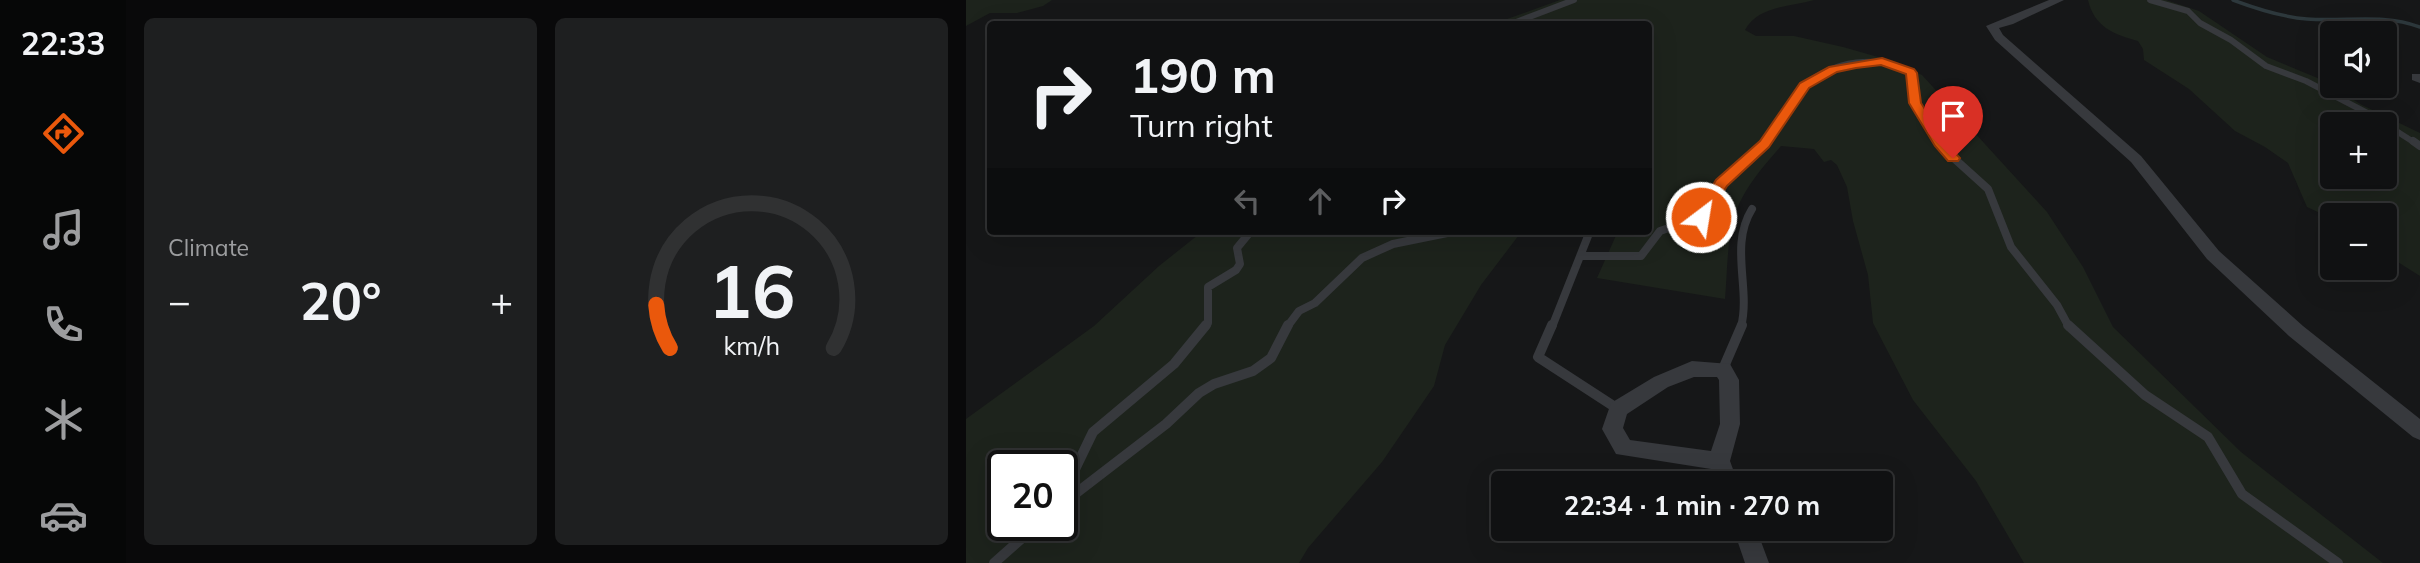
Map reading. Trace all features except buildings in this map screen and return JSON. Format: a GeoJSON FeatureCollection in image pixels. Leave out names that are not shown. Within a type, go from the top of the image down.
{"type":"FeatureCollection","features":[{"type":"Feature","properties":{"kind":"street"},"geometry":{"type":"LineString","coordinates":[[2058,0],[2008,22],[1992,26],[1999,37],[2136,159],[2213,254],[2295,331],[2420,431]]}},
{"type":"Feature","properties":{"kind":"street"},"geometry":{"type":"LineString","coordinates":[[1719,461],[1624,448],[1612,429],[1618,409],[1661,382],[1692,369],[1723,369],[1729,380],[1730,424],[1719,461],[1723,471]]}},
{"type":"Feature","properties":{"kind":"street"},"geometry":{"type":"LineString","coordinates":[[1749,541],[1757,563]]}},
{"type":"Feature","properties":{"kind":"lane"},"geometry":{"type":"LineString","coordinates":[[1520,21],[1574,0]]}},
{"type":"Feature","properties":{"kind":"lane"},"geometry":{"type":"LineString","coordinates":[[2150,0],[2188,11],[2200,23],[2231,40],[2266,66],[2306,81],[2374,116],[2420,146]]}},
{"type":"Feature","properties":{"kind":"lane"},"geometry":{"type":"LineString","coordinates":[[1582,256],[1641,256],[1660,231],[1701,217],[1721,183],[1765,144],[1805,85],[1833,70],[1856,64],[1882,62],[1901,66],[1913,76],[1915,103],[1931,130],[1953,158],[1988,189],[2011,247],[2057,305],[2071,330],[2145,395],[2208,437],[2216,446],[2230,478],[2242,494],[2338,563]]}},
{"type":"Feature","properties":{"kind":"lane"},"geometry":{"type":"LineString","coordinates":[[1723,369],[1738,337],[1744,313],[1741,247],[1747,215],[1752,209]]}},
{"type":"Feature","properties":{"kind":"lane"},"geometry":{"type":"LineString","coordinates":[[1078,463],[1093,432],[1174,364],[1208,323],[1208,287],[1236,270],[1240,264],[1237,248],[1248,235]]}},
{"type":"Feature","properties":{"kind":"lane"},"geometry":{"type":"LineString","coordinates":[[1078,492],[1166,424],[1199,393],[1214,384],[1253,371],[1271,358],[1289,322],[1299,311],[1315,303],[1362,258],[1393,244],[1437,235]]}},
{"type":"Feature","properties":{"kind":"lane"},"geometry":{"type":"LineString","coordinates":[[1589,235],[1538,357],[1618,409]]}},
{"type":"Feature","properties":{"kind":"lane"},"geometry":{"type":"LineString","coordinates":[[994,563],[1019,541]]}},
{"type":"Feature","properties":{"kind":"shaded area"},"geometry":{"type":"Polygon","coordinates":[[[966,0],[1052,0],[1043,6],[1017,13],[990,13],[966,26],[966,0]]]}},
{"type":"Feature","properties":{"kind":"shaded area"},"geometry":{"type":"Polygon","coordinates":[[[1560,0],[1814,0],[1766,12],[1751,22],[1745,30],[1756,36],[1794,36],[1843,47],[1892,61],[1922,75],[2047,212],[2083,267],[2113,327],[2241,452],[2383,563],[2024,563],[1976,481],[1913,400],[1873,323],[1868,275],[1847,187],[1837,165],[1831,160],[1824,162],[1814,149],[1781,146],[1760,171],[1746,191],[1733,222],[1725,299],[1597,278],[1616,235],[1652,235],[1652,21],[1501,21],[1560,0]]]}},
{"type":"Feature","properties":{"kind":"shaded area"},"geometry":{"type":"Polygon","coordinates":[[[2088,0],[2166,0],[2199,11],[2267,57],[2320,79],[2320,98],[2351,98],[2376,112],[2320,112],[2320,189],[2397,189],[2397,122],[2420,133],[2420,276],[2397,262],[2397,203],[2320,203],[2320,213],[2307,207],[2288,163],[2235,131],[2189,89],[2144,60],[2143,49],[2138,41],[2121,36],[2095,17],[2088,0]]]}},
{"type":"Feature","properties":{"kind":"shaded area"},"geometry":{"type":"Polygon","coordinates":[[[1198,235],[1519,235],[1481,285],[1445,345],[1434,386],[1382,462],[1308,548],[1299,563],[966,563],[966,419],[1094,326],[1159,266],[1198,235]]]}},
{"type":"Feature","properties":{"kind":"waterway"},"geometry":{"type":"LineString","coordinates":[[2233,0],[2297,18],[2392,20],[2420,27]]}},
{"type":"Feature","properties":{"kind":"route"},"geometry":{"type":"LineString","coordinates":[[1701,217],[1721,183],[1765,144],[1805,85],[1833,70],[1856,64],[1892,63],[1910,71],[1913,76],[1915,103],[1941,146],[1953,158]]}}]}
